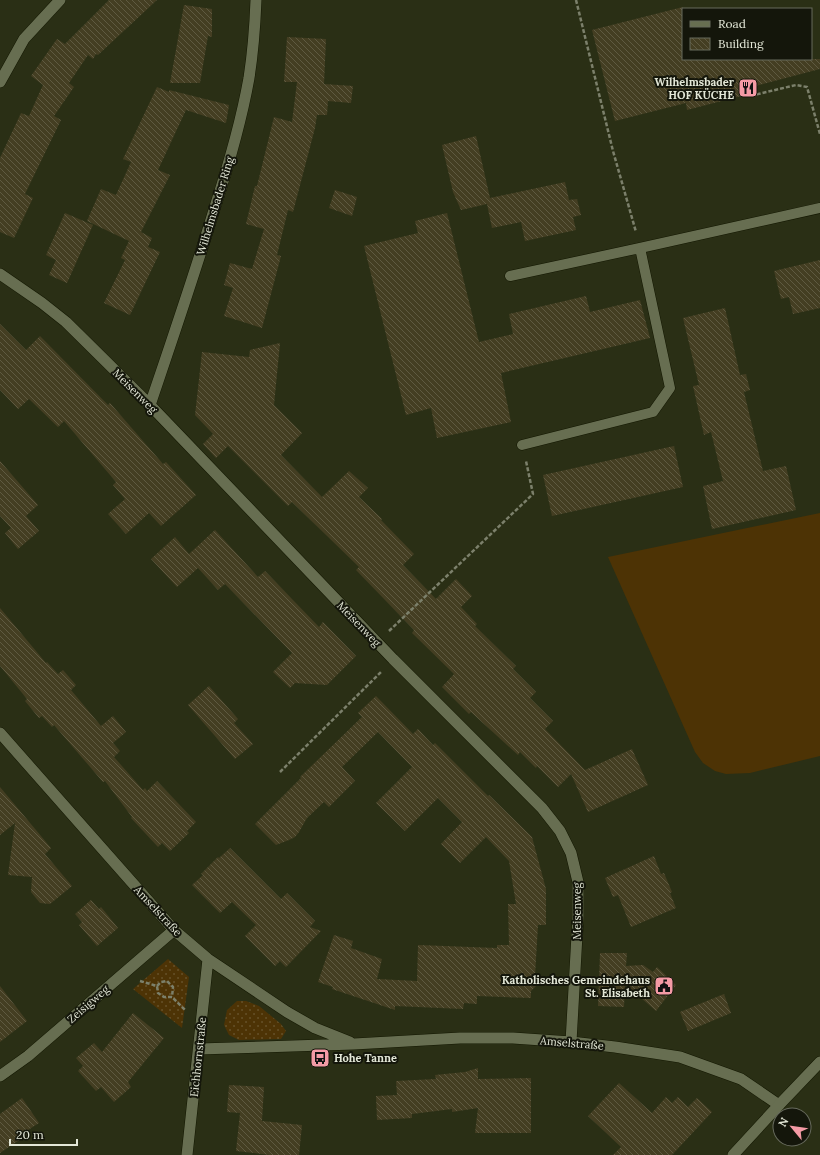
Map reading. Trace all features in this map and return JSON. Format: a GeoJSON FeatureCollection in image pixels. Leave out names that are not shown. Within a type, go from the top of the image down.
{"type":"FeatureCollection","features":[{"type":"Feature","properties":{"kind":"street"},"geometry":{"type":"LineString","coordinates":[[0,82],[24,39],[60,0]]}},
{"type":"Feature","properties":{"kind":"street","name":"Wilhelmsbader Ring"},"geometry":{"type":"LineString","coordinates":[[150,406],[200,257],[236,133],[249,78],[254,38],[256,0]]}},
{"type":"Feature","properties":{"kind":"street","name":"Meisenweg"},"geometry":{"type":"LineString","coordinates":[[0,274],[42,303],[66,322],[150,406],[377,643],[542,808],[560,831],[571,853],[578,882],[578,917],[571,1042]]}},
{"type":"Feature","properties":{"kind":"street","name":"Amselstraße"},"geometry":{"type":"LineString","coordinates":[[0,733],[174,930],[208,959],[287,1012],[315,1028],[354,1044]]}},
{"type":"Feature","properties":{"kind":"street","name":"Zeisigweg"},"geometry":{"type":"LineString","coordinates":[[0,1076],[28,1056],[174,930]]}},
{"type":"Feature","properties":{"kind":"street","name":"Eichhornstraße"},"geometry":{"type":"LineString","coordinates":[[188,1155],[208,959]]}},
{"type":"Feature","properties":{"kind":"street","name":"Amselstraße"},"geometry":{"type":"LineString","coordinates":[[199,1049],[354,1044],[460,1038],[513,1038],[571,1042],[622,1048],[680,1058],[741,1079],[778,1105]]}},
{"type":"Feature","properties":{"kind":"street"},"geometry":{"type":"LineString","coordinates":[[733,1155],[778,1105],[820,1062]]}},
{"type":"Feature","properties":{"kind":"lane"},"geometry":{"type":"LineString","coordinates":[[510,276],[820,208]]}},
{"type":"Feature","properties":{"kind":"lane"},"geometry":{"type":"LineString","coordinates":[[522,445],[652,412],[670,388],[640,248]]}},
{"type":"Feature","properties":{"kind":"path"},"geometry":{"type":"LineString","coordinates":[[576,0],[613,151],[640,248]]}},
{"type":"Feature","properties":{"kind":"path"},"geometry":{"type":"LineString","coordinates":[[748,88],[754,95],[796,85],[807,87],[820,134]]}},
{"type":"Feature","properties":{"kind":"path"},"geometry":{"type":"LineString","coordinates":[[377,643],[533,494],[522,445]]}},
{"type":"Feature","properties":{"kind":"path"},"geometry":{"type":"LineString","coordinates":[[280,772],[393,659]]}},
{"type":"Feature","properties":{"kind":"path"},"geometry":{"type":"LineString","coordinates":[[118,978],[156,986]]}},
{"type":"Feature","properties":{"kind":"path"},"geometry":{"type":"LineString","coordinates":[[156,986],[161,982],[167,982],[173,987],[172,997]]}},
{"type":"Feature","properties":{"kind":"path"},"geometry":{"type":"LineString","coordinates":[[156,986],[158,993],[164,997],[172,997],[201,1027]]}},
{"type":"Feature","properties":{"kind":"shaded area"},"geometry":{"type":"Polygon","coordinates":[[[820,513],[820,756],[750,773],[726,774],[715,771],[703,763],[695,752],[608,557],[820,513]]]}},
{"type":"Feature","properties":{"kind":"shaded area"},"geometry":{"type":"Polygon","coordinates":[[[168,959],[189,977],[182,1028],[133,989],[168,959]]]}},
{"type":"Feature","properties":{"kind":"shaded area"},"geometry":{"type":"Polygon","coordinates":[[[237,1001],[246,1001],[259,1006],[281,1024],[286,1031],[281,1039],[239,1040],[229,1035],[224,1025],[227,1010],[237,1001]]]}},
{"type":"Feature","properties":{"kind":"building"},"geometry":{"type":"Polygon","coordinates":[[[109,0],[157,0],[98,55],[96,54],[93,59],[88,55],[69,83],[74,87],[54,116],[61,120],[25,194],[33,198],[14,238],[0,232],[0,158],[21,113],[29,116],[43,85],[31,76],[57,39],[65,44],[109,0]]]}},
{"type":"Feature","properties":{"kind":"building"},"geometry":{"type":"Polygon","coordinates":[[[184,5],[212,9],[212,37],[208,36],[200,83],[170,83],[184,5]]]}},
{"type":"Feature","properties":{"kind":"building"},"geometry":{"type":"Polygon","coordinates":[[[683,7],[682,60],[820,59],[820,69],[740,90],[741,96],[687,110],[686,103],[615,121],[592,30],[683,7]]]}},
{"type":"Feature","properties":{"kind":"building"},"geometry":{"type":"Polygon","coordinates":[[[287,37],[326,39],[324,84],[353,86],[351,103],[328,101],[327,115],[317,115],[293,212],[288,210],[277,255],[281,256],[262,328],[224,316],[233,288],[224,285],[230,263],[252,269],[264,229],[246,224],[255,186],[257,186],[274,117],[292,122],[297,82],[284,82],[287,37]]]}},
{"type":"Feature","properties":{"kind":"building"},"geometry":{"type":"Polygon","coordinates":[[[157,87],[169,92],[169,90],[229,105],[226,123],[186,110],[158,170],[170,175],[141,232],[152,238],[148,247],[160,252],[130,315],[104,303],[125,260],[121,258],[129,241],[87,221],[101,189],[116,195],[131,162],[123,159],[157,87]]]}},
{"type":"Feature","properties":{"kind":"building"},"geometry":{"type":"Polygon","coordinates":[[[476,136],[490,198],[565,182],[569,200],[577,199],[581,215],[573,217],[576,230],[525,241],[521,222],[492,228],[487,204],[461,210],[453,192],[442,145],[476,136]]]}},
{"type":"Feature","properties":{"kind":"building"},"geometry":{"type":"Polygon","coordinates":[[[335,190],[357,197],[352,216],[329,208],[335,190]]]}},
{"type":"Feature","properties":{"kind":"building"},"geometry":{"type":"Polygon","coordinates":[[[65,213],[93,225],[67,283],[49,275],[56,260],[46,255],[65,213]]]}},
{"type":"Feature","properties":{"kind":"building"},"geometry":{"type":"Polygon","coordinates":[[[447,213],[479,342],[513,334],[509,314],[586,296],[590,312],[640,300],[650,338],[501,373],[511,422],[437,438],[431,408],[406,415],[364,246],[418,233],[415,221],[447,213]]]}},
{"type":"Feature","properties":{"kind":"building"},"geometry":{"type":"Polygon","coordinates":[[[820,260],[820,308],[793,314],[789,297],[781,299],[774,271],[820,260]]]}},
{"type":"Feature","properties":{"kind":"building"},"geometry":{"type":"Polygon","coordinates":[[[725,308],[740,375],[746,374],[750,390],[744,392],[763,471],[786,466],[796,510],[712,529],[703,486],[723,481],[711,432],[704,435],[693,386],[699,385],[683,318],[725,308]]]}},
{"type":"Feature","properties":{"kind":"building"},"geometry":{"type":"Polygon","coordinates":[[[0,324],[26,350],[40,336],[108,405],[110,403],[163,464],[166,462],[196,495],[161,526],[149,513],[126,534],[108,514],[125,499],[113,485],[116,482],[64,421],[58,427],[29,399],[18,409],[0,390],[0,324]]]}},
{"type":"Feature","properties":{"kind":"building"},"geometry":{"type":"Polygon","coordinates":[[[280,343],[274,405],[302,433],[281,455],[322,497],[349,471],[368,488],[359,497],[382,519],[381,520],[414,554],[403,565],[436,599],[456,579],[472,596],[461,607],[477,624],[475,626],[516,666],[513,669],[536,692],[530,698],[553,721],[545,729],[585,770],[632,749],[648,785],[588,812],[571,774],[558,787],[537,766],[536,768],[520,752],[518,755],[471,712],[469,714],[442,687],[454,674],[412,633],[414,630],[356,570],[359,567],[292,502],[288,506],[228,446],[216,458],[203,444],[213,434],[195,415],[202,352],[249,357],[250,350],[280,343]]]}},
{"type":"Feature","properties":{"kind":"building"},"geometry":{"type":"Polygon","coordinates":[[[674,446],[683,487],[552,516],[543,475],[674,446]]]}},
{"type":"Feature","properties":{"kind":"building"},"geometry":{"type":"Polygon","coordinates":[[[0,461],[38,505],[26,516],[39,531],[18,549],[5,533],[11,528],[0,516],[0,461]]]}},
{"type":"Feature","properties":{"kind":"building"},"geometry":{"type":"Polygon","coordinates":[[[215,530],[258,577],[265,571],[319,627],[323,622],[356,656],[327,685],[295,683],[290,688],[273,672],[292,653],[225,584],[218,590],[198,568],[177,587],[151,559],[175,537],[189,554],[215,530]]]}},
{"type":"Feature","properties":{"kind":"building"},"geometry":{"type":"Polygon","coordinates":[[[0,608],[46,663],[47,662],[58,674],[63,670],[76,685],[71,690],[101,726],[113,716],[126,732],[113,743],[120,751],[114,757],[143,790],[145,788],[147,791],[157,781],[196,822],[187,831],[189,833],[170,851],[162,843],[158,847],[131,818],[132,817],[105,781],[103,782],[54,725],[52,727],[42,716],[39,718],[25,701],[27,699],[0,666],[0,608]]]}},
{"type":"Feature","properties":{"kind":"building"},"geometry":{"type":"Polygon","coordinates":[[[209,686],[238,719],[234,723],[253,744],[235,759],[188,705],[209,686]]]}},
{"type":"Feature","properties":{"kind":"building"},"geometry":{"type":"Polygon","coordinates":[[[376,696],[413,734],[418,729],[433,745],[435,743],[532,837],[546,889],[546,925],[538,925],[535,976],[541,981],[531,991],[531,998],[477,996],[477,1004],[464,1003],[463,1009],[395,1006],[395,1010],[332,989],[333,987],[318,982],[334,935],[353,941],[351,948],[382,959],[377,979],[417,981],[418,945],[497,948],[497,945],[509,945],[508,904],[516,904],[509,861],[486,837],[460,863],[441,844],[462,822],[438,798],[405,831],[376,803],[412,767],[378,732],[342,767],[355,781],[329,807],[324,802],[307,818],[295,837],[276,845],[255,824],[301,778],[300,777],[362,717],[358,713],[376,696]]]}},
{"type":"Feature","properties":{"kind":"building"},"geometry":{"type":"Polygon","coordinates":[[[0,787],[51,848],[45,854],[72,886],[50,904],[40,903],[31,892],[32,877],[8,875],[15,823],[0,835],[0,787]]]}},
{"type":"Feature","properties":{"kind":"building"},"geometry":{"type":"Polygon","coordinates":[[[230,848],[281,899],[287,893],[315,921],[310,927],[321,931],[286,967],[280,961],[275,966],[245,936],[256,925],[232,902],[220,913],[192,885],[203,875],[201,874],[218,857],[219,858],[230,848]]]}},
{"type":"Feature","properties":{"kind":"building"},"geometry":{"type":"Polygon","coordinates":[[[654,856],[661,874],[664,873],[672,892],[670,893],[676,908],[631,927],[618,895],[613,897],[605,878],[654,856]]]}},
{"type":"Feature","properties":{"kind":"building"},"geometry":{"type":"Polygon","coordinates":[[[91,900],[99,909],[101,907],[118,928],[97,946],[79,925],[82,922],[75,914],[91,900]]]}},
{"type":"Feature","properties":{"kind":"building"},"geometry":{"type":"Polygon","coordinates":[[[600,953],[627,953],[626,966],[643,965],[653,972],[657,967],[676,985],[656,1011],[625,984],[624,1007],[598,1006],[600,953]]]}},
{"type":"Feature","properties":{"kind":"building"},"geometry":{"type":"Polygon","coordinates":[[[0,986],[27,1021],[0,1042],[0,986]]]}},
{"type":"Feature","properties":{"kind":"building"},"geometry":{"type":"Polygon","coordinates":[[[724,994],[731,1013],[688,1031],[680,1012],[724,994]]]}},
{"type":"Feature","properties":{"kind":"building"},"geometry":{"type":"Polygon","coordinates":[[[133,1013],[164,1038],[128,1082],[131,1087],[114,1102],[101,1087],[96,1091],[78,1071],[83,1066],[76,1058],[94,1043],[102,1052],[133,1013]]]}},
{"type":"Feature","properties":{"kind":"building"},"geometry":{"type":"Polygon","coordinates":[[[478,1068],[478,1079],[531,1078],[531,1133],[475,1133],[478,1108],[452,1112],[452,1109],[412,1114],[412,1118],[377,1120],[376,1096],[397,1095],[396,1081],[436,1079],[435,1075],[465,1072],[478,1068]]]}},
{"type":"Feature","properties":{"kind":"building"},"geometry":{"type":"Polygon","coordinates":[[[619,1083],[652,1113],[666,1097],[672,1103],[678,1097],[688,1107],[697,1098],[712,1112],[672,1155],[613,1155],[621,1147],[588,1116],[619,1083]]]}},
{"type":"Feature","properties":{"kind":"building"},"geometry":{"type":"Polygon","coordinates":[[[229,1085],[264,1087],[262,1121],[302,1125],[299,1155],[270,1155],[236,1151],[240,1113],[227,1112],[229,1085]]]}},
{"type":"Feature","properties":{"kind":"building"},"geometry":{"type":"Polygon","coordinates":[[[22,1098],[39,1123],[25,1132],[27,1135],[0,1153],[0,1114],[22,1098]]]}},
{"type":"Feature","properties":{"kind":"place","name":"Wilhelmsbader HOF KÜCHE"},"geometry":{"type":"Point","coordinates":[748,88]}},
{"type":"Feature","properties":{"kind":"place","name":"Katholisches Gemeindehaus St. Elisabeth"},"geometry":{"type":"Point","coordinates":[664,986]}},
{"type":"Feature","properties":{"kind":"place","name":"Hohe Tanne"},"geometry":{"type":"Point","coordinates":[320,1058]}}]}
